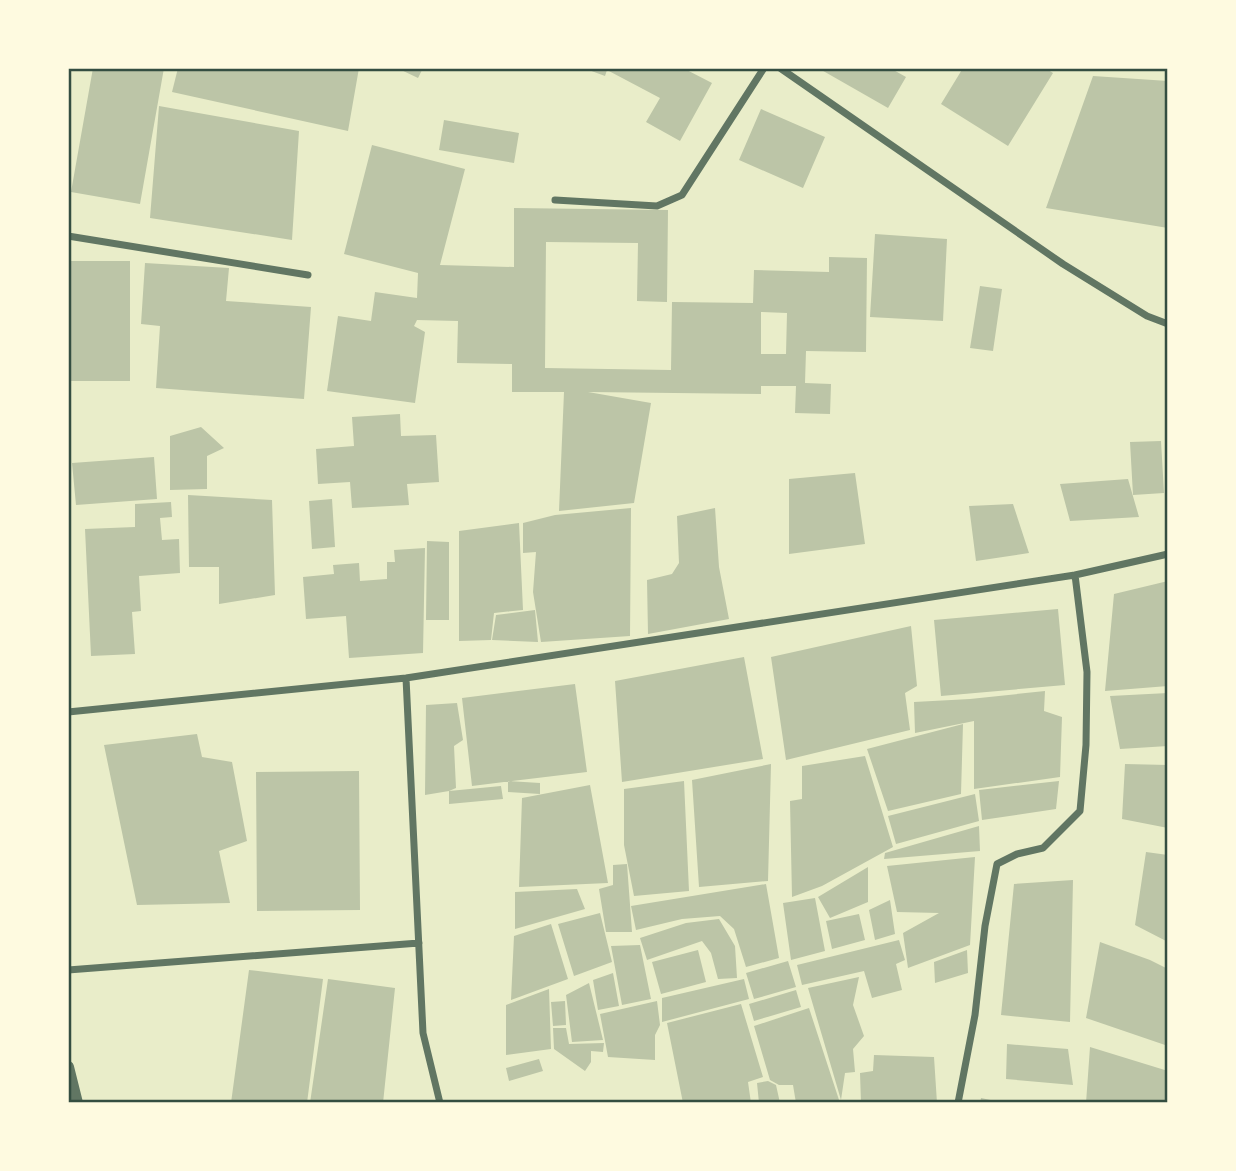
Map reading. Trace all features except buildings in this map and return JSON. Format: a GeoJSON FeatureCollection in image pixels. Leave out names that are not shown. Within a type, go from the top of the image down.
{"type":"FeatureCollection","features":[{"type":"Feature","properties":{"kind":"street"},"geometry":{"type":"LineString","coordinates":[[555,200],[657,206],[682,195],[764,68]]}},
{"type":"Feature","properties":{"kind":"street"},"geometry":{"type":"LineString","coordinates":[[780,68],[1063,264],[1147,316],[1168,324]]}},
{"type":"Feature","properties":{"kind":"street"},"geometry":{"type":"LineString","coordinates":[[68,236],[308,275]]}},
{"type":"Feature","properties":{"kind":"street"},"geometry":{"type":"LineString","coordinates":[[68,712],[406,678],[1075,575],[1168,554]]}},
{"type":"Feature","properties":{"kind":"street"},"geometry":{"type":"LineString","coordinates":[[958,1103],[975,1015],[985,926],[997,864],[1017,853],[1043,848],[1080,811],[1086,745],[1087,672],[1075,575]]}},
{"type":"Feature","properties":{"kind":"street"},"geometry":{"type":"LineString","coordinates":[[406,678],[423,1033],[440,1103]]}},
{"type":"Feature","properties":{"kind":"street"},"geometry":{"type":"LineString","coordinates":[[68,970],[419,943]]}},
{"type":"Feature","properties":{"kind":"street"},"geometry":{"type":"LineString","coordinates":[[68,1068],[77,1103]]}}]}
